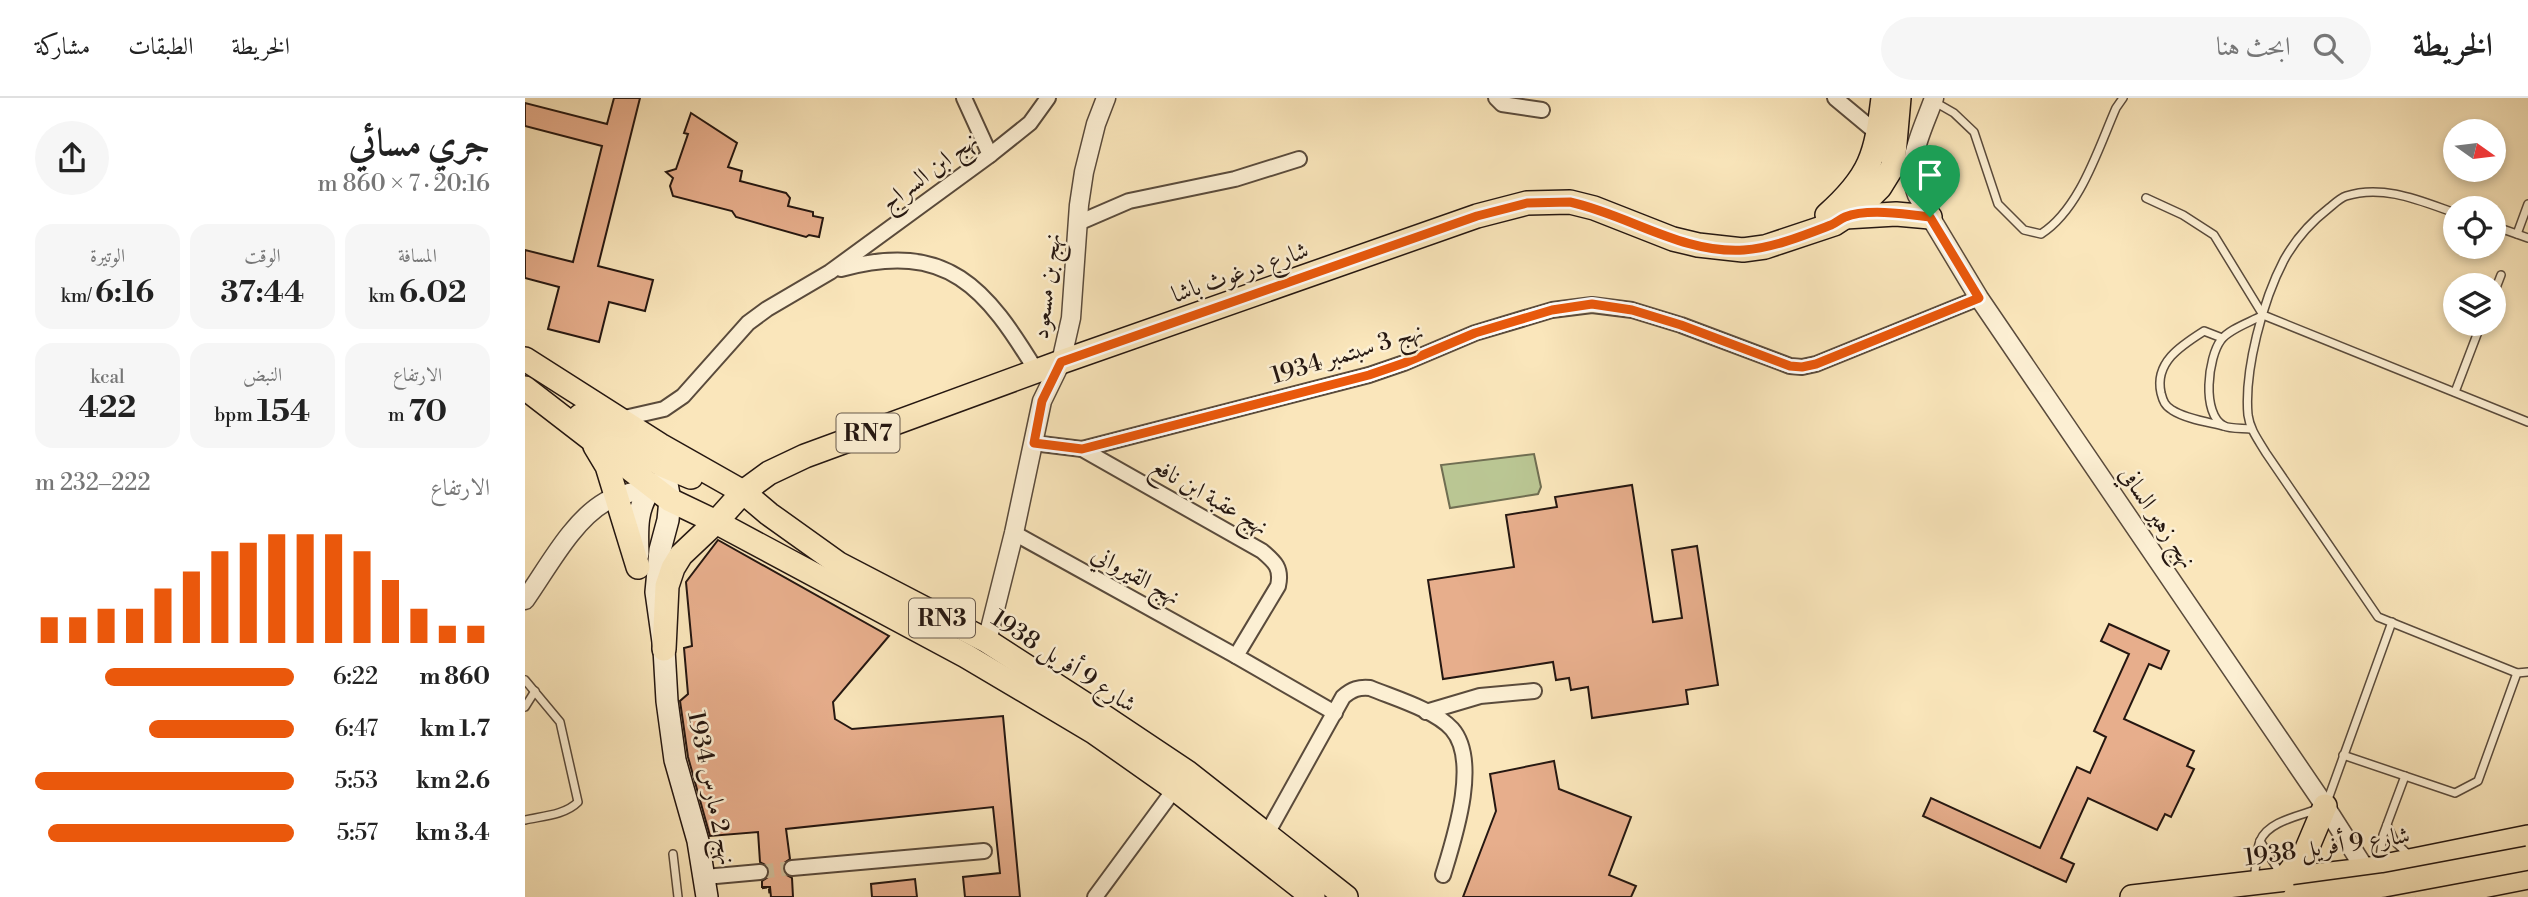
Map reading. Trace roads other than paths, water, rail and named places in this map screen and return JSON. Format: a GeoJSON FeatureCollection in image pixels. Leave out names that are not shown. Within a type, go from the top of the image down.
{"type":"FeatureCollection","features":[{"type":"Feature","properties":{"kind":"main road","name":"RN7"},"geometry":{"type":"LineString","coordinates":[[1883,98],[1895,147]]}},
{"type":"Feature","properties":{"kind":"main road","name":"RN7"},"geometry":{"type":"LineString","coordinates":[[1895,147],[1899,98]]}},
{"type":"Feature","properties":{"kind":"main road","name":"شارع درغوث باشا"},"geometry":{"type":"LineString","coordinates":[[664,649],[670,575],[681,555],[743,492],[769,473],[805,456],[1061,362],[1477,216],[1527,203],[1570,202],[1594,208],[1673,239],[1720,249],[1765,247],[1834,224],[1860,207],[1880,187],[1893,166],[1895,147]]}},
{"type":"Feature","properties":{"kind":"main road","name":"شارع درغوث باشا"},"geometry":{"type":"LineString","coordinates":[[1806,233],[1849,195],[1873,158],[1895,147]]}},
{"type":"Feature","properties":{"kind":"main road"},"geometry":{"type":"LineString","coordinates":[[1845,217],[1896,214],[1930,217]]}},
{"type":"Feature","properties":{"kind":"main road","name":"شارع 9 أفريل 1938"},"geometry":{"type":"LineString","coordinates":[[525,359],[620,419],[661,455],[743,492],[839,564],[987,641],[1181,781],[1262,844],[1346,897]]}},
{"type":"Feature","properties":{"kind":"main road"},"geometry":{"type":"LineString","coordinates":[[525,387],[614,435],[661,455]]}},
{"type":"Feature","properties":{"kind":"main road","name":"شارع 9 أفريل 1938"},"geometry":{"type":"LineString","coordinates":[[525,387],[663,492],[722,516],[1181,781]]}},
{"type":"Feature","properties":{"kind":"main road"},"geometry":{"type":"LineString","coordinates":[[589,437],[607,466],[638,567]]}},
{"type":"Feature","properties":{"kind":"main road","name":"نهج 2 مارس 1934"},"geometry":{"type":"LineString","coordinates":[[661,455],[663,492],[656,577],[667,701],[675,760],[698,841],[706,887]]}},
{"type":"Feature","properties":{"kind":"main road","name":"نهج 2 مارس 1934"},"geometry":{"type":"LineString","coordinates":[[663,492],[645,496],[638,516],[638,567],[664,649]]}},
{"type":"Feature","properties":{"kind":"main road"},"geometry":{"type":"LineString","coordinates":[[722,516],[839,564]]}},
{"type":"Feature","properties":{"kind":"main road"},"geometry":{"type":"LineString","coordinates":[[941,643],[951,622]]}},
{"type":"Feature","properties":{"kind":"main road"},"geometry":{"type":"LineString","coordinates":[[2289,888],[2325,806]]}},
{"type":"Feature","properties":{"kind":"main road","name":"شارع 9 أفريل 1938"},"geometry":{"type":"LineString","coordinates":[[2289,888],[2372,868],[2528,838]]}},
{"type":"Feature","properties":{"kind":"main road","name":"شارع 9 أفريل 1938"},"geometry":{"type":"LineString","coordinates":[[1262,844],[1313,897]]}},
{"type":"Feature","properties":{"kind":"main road","name":"شارع 9 أفريل 1938"},"geometry":{"type":"LineString","coordinates":[[2131,897],[2254,883],[2289,888],[2384,885],[2528,858]]}},
{"type":"Feature","properties":{"kind":"main road"},"geometry":{"type":"LineString","coordinates":[[2403,897],[2420,859]]}},
{"type":"Feature","properties":{"kind":"main road"},"geometry":{"type":"LineString","coordinates":[[2427,897],[2528,877]]}},
{"type":"Feature","properties":{"kind":"street"},"geometry":{"type":"LineString","coordinates":[[964,98],[990,155]]}},
{"type":"Feature","properties":{"kind":"street","name":"نهج ابن السراج"},"geometry":{"type":"LineString","coordinates":[[620,419],[664,409],[683,397],[748,323],[830,272],[990,155],[1030,122],[1048,98]]}},
{"type":"Feature","properties":{"kind":"street","name":"نهج بن مسعود"},"geometry":{"type":"LineString","coordinates":[[987,641],[1014,533],[1042,401],[1061,362],[1071,318],[1084,172],[1096,124],[1106,98]]}},
{"type":"Feature","properties":{"kind":"street"},"geometry":{"type":"LineString","coordinates":[[1496,98],[1502,104],[1542,110]]}},
{"type":"Feature","properties":{"kind":"street"},"geometry":{"type":"LineString","coordinates":[[1835,98],[1895,147],[1933,100]]}},
{"type":"Feature","properties":{"kind":"street","name":"نهج زهير السافي"},"geometry":{"type":"LineString","coordinates":[[1895,147],[1913,187],[1979,298],[2325,806],[2372,868],[2382,897]]}},
{"type":"Feature","properties":{"kind":"street"},"geometry":{"type":"LineString","coordinates":[[1079,223],[1129,201],[1235,178],[1299,159]]}},
{"type":"Feature","properties":{"kind":"street","name":"نهج ابن السراج"},"geometry":{"type":"LineString","coordinates":[[830,272],[862,263],[894,259],[915,261],[947,271],[986,298],[1011,329],[1037,372]]}},
{"type":"Feature","properties":{"kind":"street","name":"نهج 3 سبتمبر 1934"},"geometry":{"type":"LineString","coordinates":[[1082,449],[1369,375],[1475,333],[1552,310],[1592,304],[1632,310],[1681,325],[1790,366],[1802,367],[1816,364],[1979,298]]}},
{"type":"Feature","properties":{"kind":"street","name":"نهج عقبة ابن نافع"},"geometry":{"type":"LineString","coordinates":[[1034,443],[1082,449],[1262,551],[1276,563],[1280,577],[1277,586],[1236,656]]}},
{"type":"Feature","properties":{"kind":"street"},"geometry":{"type":"LineString","coordinates":[[525,600],[578,525],[604,503],[617,497],[663,492]]}},
{"type":"Feature","properties":{"kind":"street","name":"نهج القيرواني"},"geometry":{"type":"LineString","coordinates":[[1014,533],[1236,656]]}},
{"type":"Feature","properties":{"kind":"street"},"geometry":{"type":"LineString","coordinates":[[1236,656],[1335,713]]}},
{"type":"Feature","properties":{"kind":"street"},"geometry":{"type":"LineString","coordinates":[[1262,844],[1350,691],[1360,687],[1370,688],[1426,712],[1450,727],[1461,742],[1465,764],[1457,831],[1443,875]]}},
{"type":"Feature","properties":{"kind":"street"},"geometry":{"type":"LineString","coordinates":[[1426,712],[1481,696],[1534,691]]}},
{"type":"Feature","properties":{"kind":"street"},"geometry":{"type":"LineString","coordinates":[[1095,897],[1181,781]]}},
{"type":"Feature","properties":{"kind":"street"},"geometry":{"type":"LineString","coordinates":[[792,868],[984,851]]}},
{"type":"Feature","properties":{"kind":"street"},"geometry":{"type":"LineString","coordinates":[[706,887],[760,872]]}},
{"type":"Feature","properties":{"kind":"lane"},"geometry":{"type":"LineString","coordinates":[[1933,100],[1954,113],[1973,132],[1998,204],[2024,230],[2041,234],[2054,226],[2075,199],[2123,98]]}},
{"type":"Feature","properties":{"kind":"lane"},"geometry":{"type":"LineString","coordinates":[[2443,209],[2379,191],[2345,196],[2311,222],[2284,260],[2263,314],[2249,370],[2248,415],[2251,429],[2378,617],[2517,673],[2528,672]]}},
{"type":"Feature","properties":{"kind":"lane"},"geometry":{"type":"LineString","coordinates":[[2146,198],[2183,215],[2214,236],[2263,314],[2528,422]]}},
{"type":"Feature","properties":{"kind":"lane"},"geometry":{"type":"LineString","coordinates":[[2517,234],[2528,206]]}},
{"type":"Feature","properties":{"kind":"lane"},"geometry":{"type":"LineString","coordinates":[[2506,230],[2528,238]]}},
{"type":"Feature","properties":{"kind":"lane"},"geometry":{"type":"LineString","coordinates":[[2224,426],[2212,413],[2209,383],[2212,358],[2222,338],[2263,314]]}},
{"type":"Feature","properties":{"kind":"lane"},"geometry":{"type":"LineString","coordinates":[[2222,338],[2204,331],[2178,348],[2164,365],[2159,383],[2164,403],[2173,411],[2224,426],[2251,429]]}},
{"type":"Feature","properties":{"kind":"lane"},"geometry":{"type":"LineString","coordinates":[[2455,392],[2476,336]]}},
{"type":"Feature","properties":{"kind":"lane"},"geometry":{"type":"LineString","coordinates":[[2254,883],[2260,841],[2270,828],[2325,806],[2392,622]]}},
{"type":"Feature","properties":{"kind":"lane"},"geometry":{"type":"LineString","coordinates":[[2343,755],[2455,793],[2478,781],[2517,673]]}},
{"type":"Feature","properties":{"kind":"lane"},"geometry":{"type":"LineString","coordinates":[[525,680],[560,722],[578,802],[562,812],[525,820]]}},
{"type":"Feature","properties":{"kind":"lane"},"geometry":{"type":"LineString","coordinates":[[525,707],[535,691]]}},
{"type":"Feature","properties":{"kind":"lane"},"geometry":{"type":"LineString","coordinates":[[2372,868],[2405,776]]}},
{"type":"Feature","properties":{"kind":"lane"},"geometry":{"type":"LineString","coordinates":[[2387,825],[2395,842],[2420,859]]}},
{"type":"Feature","properties":{"kind":"lane"},"geometry":{"type":"LineString","coordinates":[[2260,841],[2289,888]]}},
{"type":"Feature","properties":{"kind":"lane"},"geometry":{"type":"LineString","coordinates":[[673,854],[678,897]]}},
{"type":"Feature","properties":{"kind":"tunnel"},"geometry":{"type":"LineString","coordinates":[[760,872],[792,868]]}}]}
